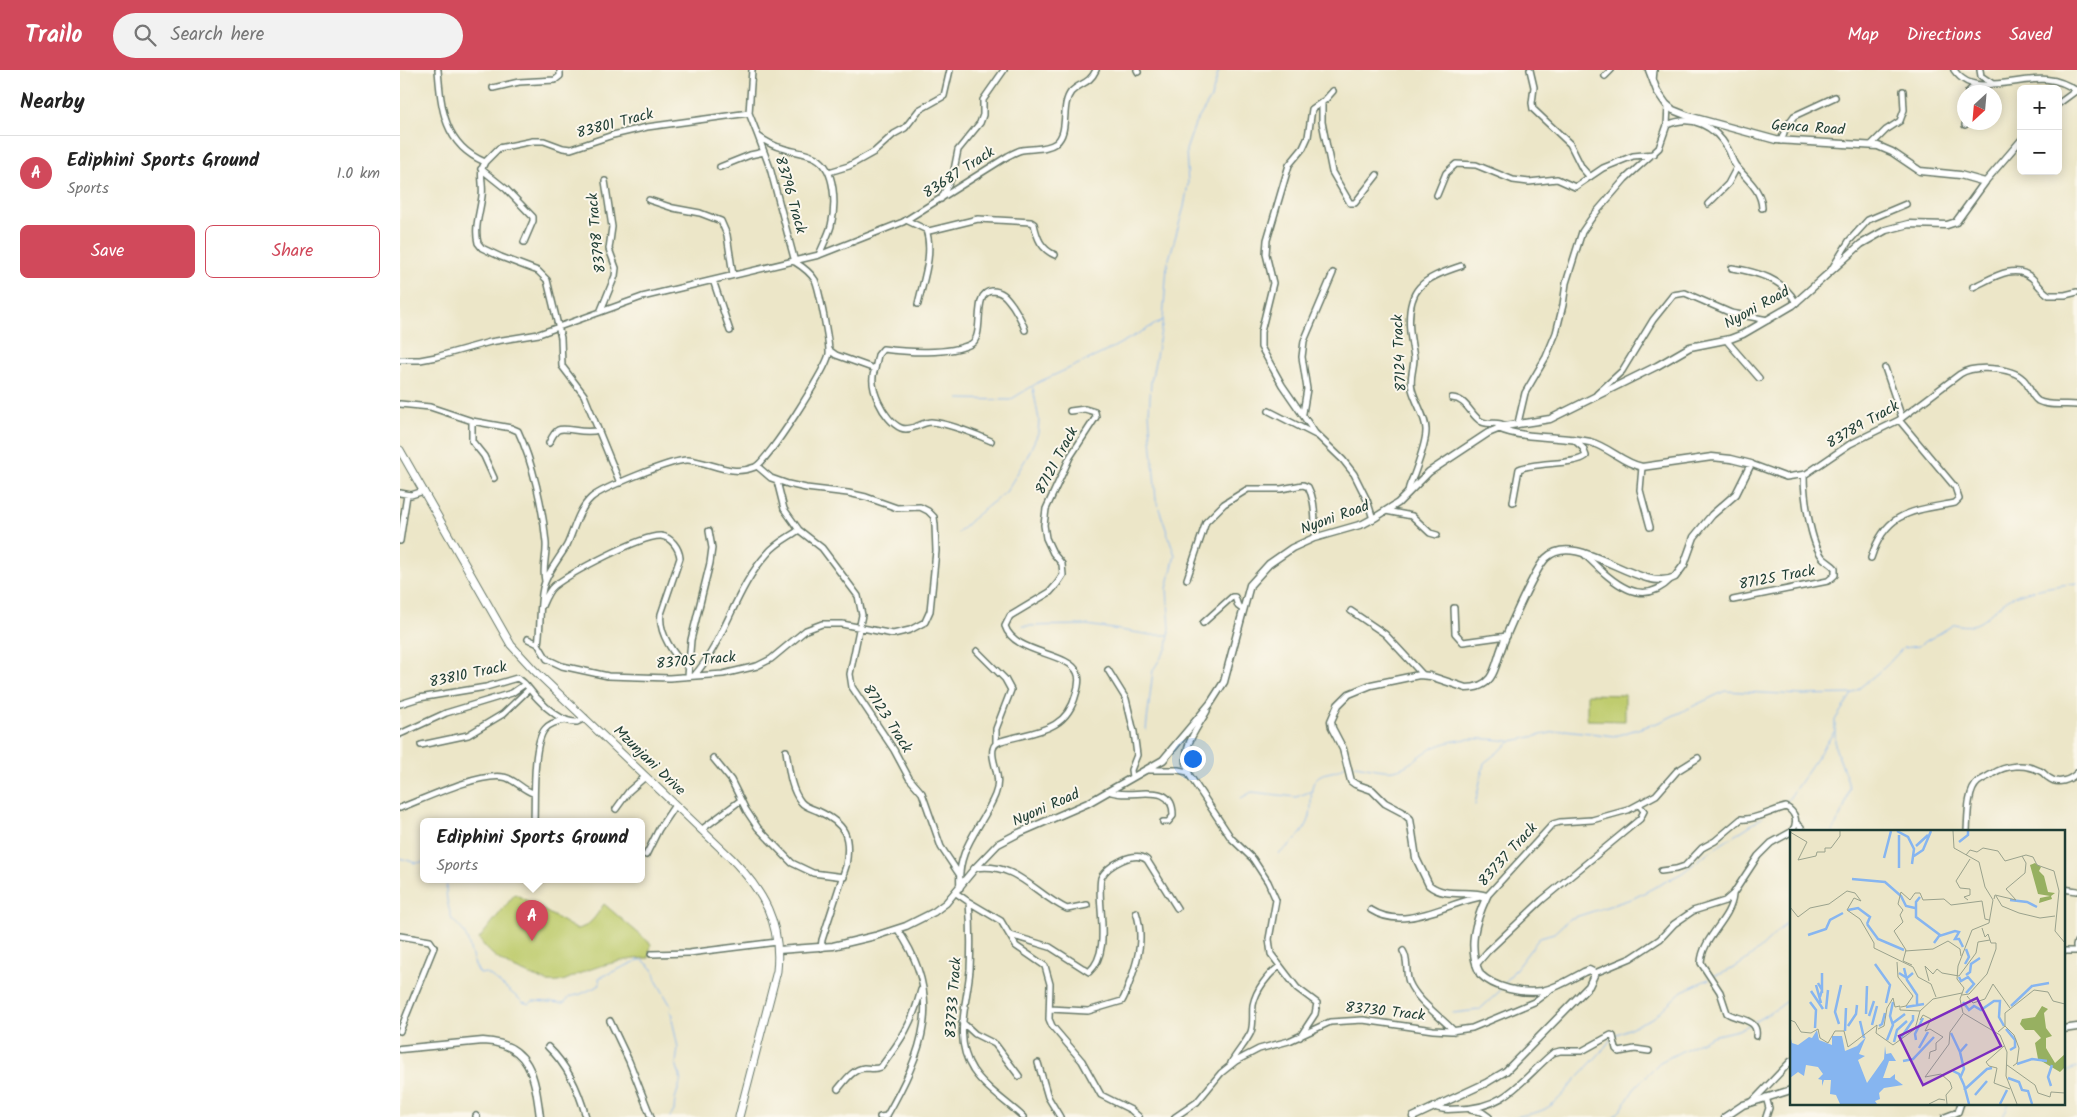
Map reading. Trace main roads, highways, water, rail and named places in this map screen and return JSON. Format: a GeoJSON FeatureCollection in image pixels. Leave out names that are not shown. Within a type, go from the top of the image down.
{"type":"FeatureCollection","features":[{"type":"Feature","properties":{"kind":"main road","name":"Mzunjani Drive"},"geometry":{"type":"LineString","coordinates":[[400,450],[506,638],[523,659],[646,776],[758,888],[770,914],[778,950],[775,978],[739,1117]]}},
{"type":"Feature","properties":{"kind":"waterway"},"geometry":{"type":"LineString","coordinates":[[959,399],[1010,400],[1039,382],[1103,353],[1163,320],[1167,266],[1184,207],[1188,184],[1186,150],[1195,124],[1211,98],[1219,70]]}},
{"type":"Feature","properties":{"kind":"waterway"},"geometry":{"type":"LineString","coordinates":[[1146,730],[1153,670],[1167,648],[1170,628],[1167,589],[1175,555],[1156,500],[1149,413],[1151,382],[1163,320]]}},
{"type":"Feature","properties":{"kind":"waterway"},"geometry":{"type":"LineString","coordinates":[[958,533],[979,513],[1006,492],[1027,457],[1038,433],[1039,420],[1033,388]]}},
{"type":"Feature","properties":{"kind":"waterway"},"geometry":{"type":"LineString","coordinates":[[1475,805],[1484,763],[1512,741],[1565,730],[1615,736],[1660,722],[1725,691],[1801,695],[1852,694],[1885,667],[1903,648],[1918,646],[1955,624],[1965,626],[1980,622],[2004,602],[2018,594],[2077,583]]}},
{"type":"Feature","properties":{"kind":"waterway"},"geometry":{"type":"LineString","coordinates":[[1023,626],[1087,625],[1152,635],[1169,635]]}},
{"type":"Feature","properties":{"kind":"waterway"},"geometry":{"type":"LineString","coordinates":[[1833,830],[1844,808],[1850,787],[1835,747],[1835,720],[1852,694]]}},
{"type":"Feature","properties":{"kind":"waterway"},"geometry":{"type":"LineString","coordinates":[[1774,809],[1788,800],[1834,732]]}},
{"type":"Feature","properties":{"kind":"waterway"},"geometry":{"type":"LineString","coordinates":[[1348,764],[1394,770],[1409,764],[1431,749],[1450,742],[1470,739],[1510,741]]}},
{"type":"Feature","properties":{"kind":"waterway"},"geometry":{"type":"LineString","coordinates":[[1279,854],[1306,827],[1311,812],[1312,790],[1315,780],[1345,765]]}},
{"type":"Feature","properties":{"kind":"waterway"},"geometry":{"type":"LineString","coordinates":[[1241,798],[1252,792],[1296,797],[1312,791]]}},
{"type":"Feature","properties":{"kind":"waterway"},"geometry":{"type":"LineString","coordinates":[[1505,983],[1540,937],[1554,933],[1569,919],[1634,898],[1682,873],[1706,854],[1763,817]]}},
{"type":"Feature","properties":{"kind":"waterway"},"geometry":{"type":"LineString","coordinates":[[400,858],[420,862]]}},
{"type":"Feature","properties":{"kind":"waterway"},"geometry":{"type":"LineString","coordinates":[[447,883],[446,894],[452,920],[464,932],[480,974],[485,973],[491,976],[523,1002],[529,1004],[533,1001],[563,1003],[569,997],[581,994],[600,985],[599,978],[639,960],[643,960],[653,969],[656,980],[671,1006],[670,1011],[673,1015],[672,1019],[678,1048],[676,1063],[681,1080],[675,1099],[674,1111],[670,1117]]}},
{"type":"Feature","properties":{"kind":"waterway"},"geometry":{"type":"LineString","coordinates":[[1713,976],[1725,972],[1746,960],[1790,919]]}},
{"type":"Feature","properties":{"kind":"waterway"},"geometry":{"type":"LineString","coordinates":[[1615,1035],[1654,1017],[1682,991],[1709,979]]}},
{"type":"Feature","properties":{"kind":"waterway"},"geometry":{"type":"LineString","coordinates":[[1453,1013],[1479,1010],[1502,989]]}},
{"type":"Feature","properties":{"kind":"waterway"},"geometry":{"type":"LineString","coordinates":[[1754,1022],[1790,999]]}},
{"type":"Feature","properties":{"kind":"waterway"},"geometry":{"type":"LineString","coordinates":[[1613,1117],[1621,1110],[1636,1086],[1660,1062],[1712,1036],[1738,1030],[1751,1024]]}},
{"type":"Feature","properties":{"kind":"waterway"},"geometry":{"type":"LineString","coordinates":[[1515,1117],[1542,1110],[1555,1102],[1600,1054],[1611,1039]]}},
{"type":"Feature","properties":{"kind":"waterway"},"geometry":{"type":"LineString","coordinates":[[2064,1074],[2077,1067]]}},
{"type":"Feature","properties":{"kind":"waterway"},"geometry":{"type":"LineString","coordinates":[[2003,1117],[2009,1104]]}},
{"type":"Feature","properties":{"kind":"place","name":"Ediphini Sports Ground"},"geometry":{"type":"Point","coordinates":[532,941]}}]}
